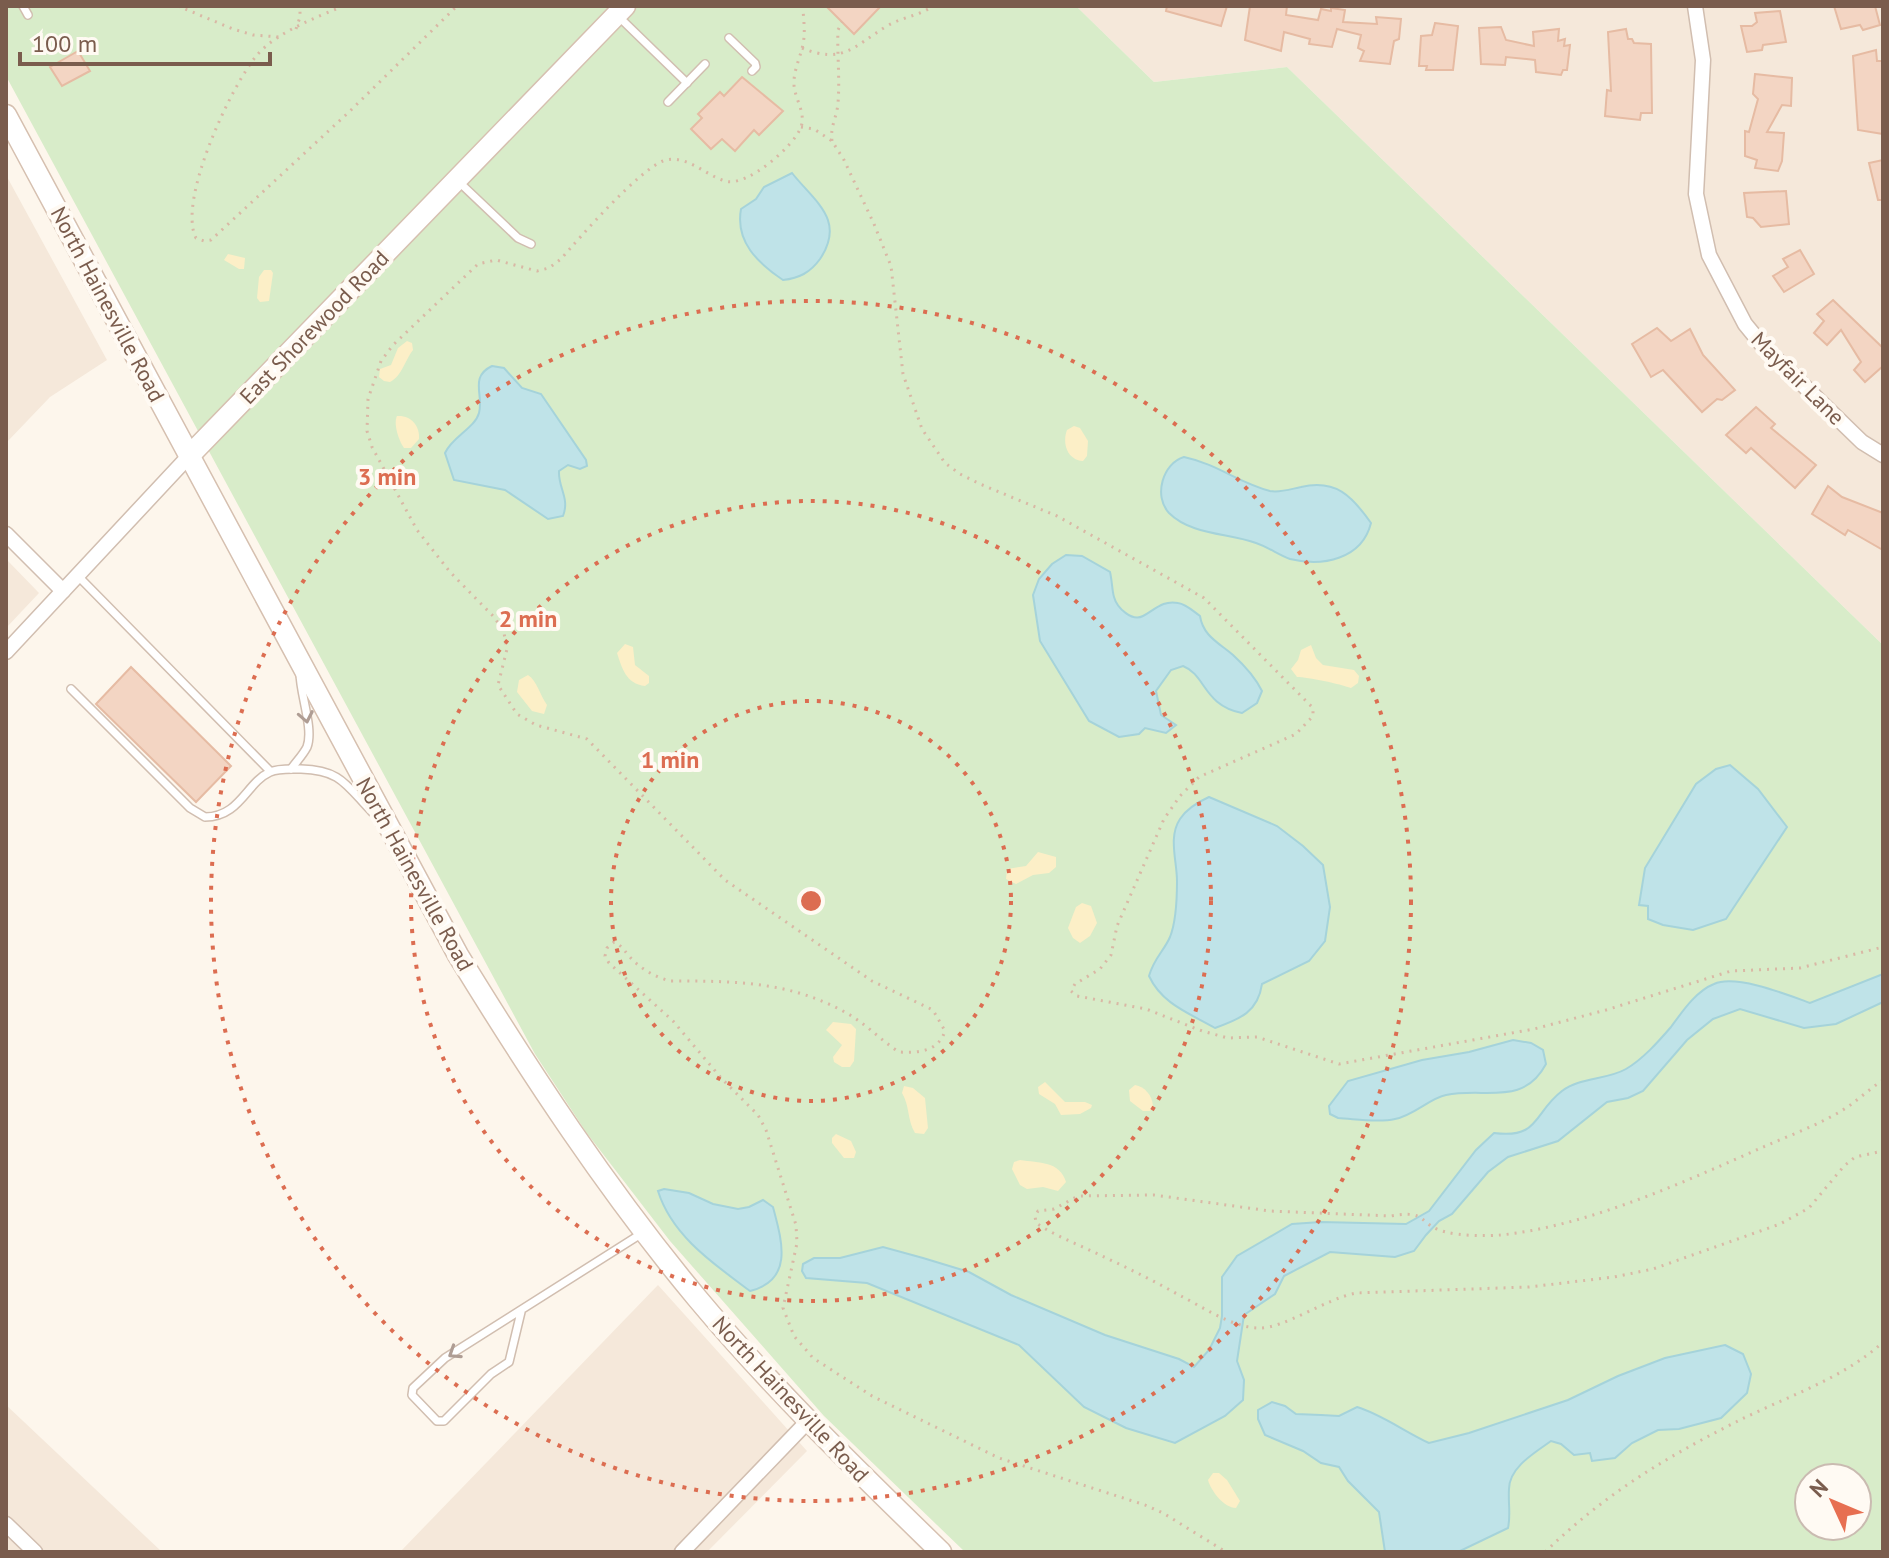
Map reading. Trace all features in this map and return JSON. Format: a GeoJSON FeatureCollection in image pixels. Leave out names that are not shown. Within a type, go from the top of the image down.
{"type":"FeatureCollection","features":[{"type":"Feature","properties":{"kind":"main road","name":"East Shorewood Road"},"geometry":{"type":"LineString","coordinates":[[189,456],[620,10]]}},
{"type":"Feature","properties":{"kind":"main road","name":"North Hainesville Road"},"geometry":{"type":"LineString","coordinates":[[6,115],[458,955],[526,1065],[595,1165],[697,1298],[808,1421],[941,1552]]}},
{"type":"Feature","properties":{"kind":"street","name":"Mayfair Lane"},"geometry":{"type":"LineString","coordinates":[[1695,6],[1703,60],[1696,194],[1709,255],[1745,324],[1763,346],[1862,442],[1883,455]]}},
{"type":"Feature","properties":{"kind":"street","name":"East Shorewood Road"},"geometry":{"type":"LineString","coordinates":[[6,652],[189,456]]}},
{"type":"Feature","properties":{"kind":"street"},"geometry":{"type":"LineString","coordinates":[[6,534],[63,591]]}},
{"type":"Feature","properties":{"kind":"street"},"geometry":{"type":"LineString","coordinates":[[682,1552],[808,1421]]}},
{"type":"Feature","properties":{"kind":"street"},"geometry":{"type":"LineString","coordinates":[[6,1524],[35,1552]]}},
{"type":"Feature","properties":{"kind":"lane"},"geometry":{"type":"LineString","coordinates":[[23,6],[28,15]]}},
{"type":"Feature","properties":{"kind":"lane"},"geometry":{"type":"LineString","coordinates":[[620,10],[687,83]]}},
{"type":"Feature","properties":{"kind":"lane"},"geometry":{"type":"LineString","coordinates":[[729,38],[755,63],[752,71]]}},
{"type":"Feature","properties":{"kind":"lane"},"geometry":{"type":"LineString","coordinates":[[668,102],[705,64]]}},
{"type":"Feature","properties":{"kind":"lane"},"geometry":{"type":"LineString","coordinates":[[457,180],[518,238],[531,244]]}},
{"type":"Feature","properties":{"kind":"lane"},"geometry":{"type":"LineString","coordinates":[[78,575],[270,771]]}},
{"type":"Feature","properties":{"kind":"lane"},"geometry":{"type":"LineString","coordinates":[[291,769],[308,745],[309,734],[300,691],[299,660]]}},
{"type":"Feature","properties":{"kind":"lane"},"geometry":{"type":"LineString","coordinates":[[71,689],[190,808],[205,817],[229,810],[270,771],[325,770],[347,785],[394,836]]}},
{"type":"Feature","properties":{"kind":"lane"},"geometry":{"type":"LineString","coordinates":[[521,1312],[509,1362],[491,1374],[444,1421],[437,1421],[412,1395],[413,1388],[445,1358],[646,1231]]}},
{"type":"Feature","properties":{"kind":"path"},"geometry":{"type":"LineString","coordinates":[[178,6],[243,32],[280,37]]}},
{"type":"Feature","properties":{"kind":"path"},"geometry":{"type":"LineString","coordinates":[[296,29],[300,6]]}},
{"type":"Feature","properties":{"kind":"path"},"geometry":{"type":"LineString","coordinates":[[343,6],[280,37],[256,57],[207,148],[192,204],[192,229],[196,238],[211,240],[457,6]]}},
{"type":"Feature","properties":{"kind":"path"},"geometry":{"type":"LineString","coordinates":[[803,6],[802,48],[794,83],[802,112],[801,127],[772,160],[748,179],[728,182],[680,160],[666,160],[652,167],[549,268],[537,271],[496,260],[478,264],[419,318],[381,361],[368,399],[367,431],[372,447],[417,530],[450,572],[495,618],[504,633],[507,649],[498,685],[517,714],[536,725],[587,739],[725,880],[872,981],[933,1010],[945,1031],[942,1039],[928,1051],[899,1052],[850,1015],[814,998],[770,984],[670,981],[643,968],[620,945],[614,942],[607,948],[605,956],[609,963],[673,1021],[722,1079],[758,1115],[766,1130],[796,1225],[797,1243],[783,1308],[794,1336],[813,1358],[872,1396],[916,1419],[999,1458],[1145,1505],[1226,1552]]}},
{"type":"Feature","properties":{"kind":"path"},"geometry":{"type":"LineString","coordinates":[[802,48],[827,56],[839,56],[888,25],[933,6]]}},
{"type":"Feature","properties":{"kind":"path"},"geometry":{"type":"LineString","coordinates":[[842,22],[838,30],[838,108],[830,131],[832,141],[844,160],[891,266],[903,374],[922,429],[945,463],[970,479],[1057,516],[1204,598],[1313,708],[1313,716],[1296,734],[1199,777],[1180,796],[1164,819],[1117,926],[1111,955],[1100,969],[1075,984],[1071,991],[1077,996],[1146,1009],[1228,1038],[1257,1037],[1339,1064],[1534,1029],[1731,971],[1800,968],[1883,947]]}},
{"type":"Feature","properties":{"kind":"path"},"geometry":{"type":"LineString","coordinates":[[801,127],[814,129],[832,141]]}},
{"type":"Feature","properties":{"kind":"path"},"geometry":{"type":"LineString","coordinates":[[1883,1080],[1848,1106],[1819,1122],[1663,1190],[1602,1212],[1500,1235],[1448,1233],[1416,1214],[1337,1215],[1270,1211],[1154,1195],[1078,1196],[1054,1209],[1038,1211],[1035,1216],[1036,1223],[1046,1230],[1217,1315],[1245,1326],[1272,1327],[1336,1297],[1356,1293],[1529,1287],[1653,1269],[1780,1224],[1809,1208],[1855,1157],[1883,1151]]}},
{"type":"Feature","properties":{"kind":"path"},"geometry":{"type":"LineString","coordinates":[[1545,1552],[1597,1505],[1636,1477],[1733,1423],[1854,1364],[1883,1342]]}},
{"type":"Feature","properties":{"kind":"shaded area"},"geometry":{"type":"Polygon","coordinates":[[[1076,6],[1883,6],[1883,645],[1287,67],[1154,82],[1076,6]]]}},
{"type":"Feature","properties":{"kind":"shaded area"},"geometry":{"type":"Polygon","coordinates":[[[6,175],[107,360],[50,397],[6,443],[6,175]]]}},
{"type":"Feature","properties":{"kind":"shaded area"},"geometry":{"type":"Polygon","coordinates":[[[6,559],[39,593],[6,628],[6,559]]]}},
{"type":"Feature","properties":{"kind":"shaded area"},"geometry":{"type":"Polygon","coordinates":[[[658,1285],[807,1451],[707,1552],[400,1552],[658,1285]]]}},
{"type":"Feature","properties":{"kind":"shaded area"},"geometry":{"type":"Polygon","coordinates":[[[6,1405],[162,1552],[6,1552],[6,1405]]]}},
{"type":"Feature","properties":{"kind":"green space"},"geometry":{"type":"Polygon","coordinates":[[[6,6],[1076,6],[1154,82],[1287,67],[1883,645],[1883,1552],[965,1552],[824,1416],[670,1241],[586,1132],[535,1054],[6,76],[6,6]]]}},
{"type":"Feature","properties":{"kind":"sand"},"geometry":{"type":"Polygon","coordinates":[[[228,254],[245,258],[244,269],[224,260],[228,254]]]}},
{"type":"Feature","properties":{"kind":"sand"},"geometry":{"type":"Polygon","coordinates":[[[264,270],[273,273],[269,301],[260,302],[257,298],[259,277],[264,270]]]}},
{"type":"Feature","properties":{"kind":"sand"},"geometry":{"type":"Polygon","coordinates":[[[407,341],[412,343],[413,350],[403,368],[390,382],[384,381],[379,377],[380,369],[391,365],[398,348],[407,341]]]}},
{"type":"Feature","properties":{"kind":"sand"},"geometry":{"type":"Polygon","coordinates":[[[397,416],[410,419],[418,430],[419,439],[411,448],[404,448],[400,441],[396,428],[397,416]]]}},
{"type":"Feature","properties":{"kind":"sand"},"geometry":{"type":"Polygon","coordinates":[[[1074,426],[1080,428],[1088,441],[1087,456],[1083,461],[1073,458],[1066,445],[1067,430],[1074,426]]]}},
{"type":"Feature","properties":{"kind":"sand"},"geometry":{"type":"Polygon","coordinates":[[[625,644],[633,647],[635,665],[649,676],[649,683],[645,686],[633,682],[623,670],[617,653],[625,644]]]}},
{"type":"Feature","properties":{"kind":"sand"},"geometry":{"type":"Polygon","coordinates":[[[1311,645],[1316,658],[1323,665],[1354,670],[1359,676],[1358,683],[1351,688],[1297,677],[1291,669],[1301,650],[1311,645]]]}},
{"type":"Feature","properties":{"kind":"sand"},"geometry":{"type":"Polygon","coordinates":[[[528,675],[547,705],[544,714],[532,711],[517,692],[519,680],[528,675]]]}},
{"type":"Feature","properties":{"kind":"sand"},"geometry":{"type":"Polygon","coordinates":[[[1038,852],[1056,857],[1056,867],[1049,873],[1033,875],[1016,884],[1006,879],[1007,869],[1026,866],[1038,852]]]}},
{"type":"Feature","properties":{"kind":"sand"},"geometry":{"type":"Polygon","coordinates":[[[1082,903],[1091,906],[1097,923],[1090,936],[1080,943],[1068,928],[1076,907],[1082,903]]]}},
{"type":"Feature","properties":{"kind":"sand"},"geometry":{"type":"Polygon","coordinates":[[[833,1022],[851,1024],[856,1029],[854,1061],[850,1067],[834,1062],[833,1057],[842,1045],[826,1030],[833,1022]]]}},
{"type":"Feature","properties":{"kind":"sand"},"geometry":{"type":"Polygon","coordinates":[[[1045,1082],[1065,1102],[1085,1102],[1092,1105],[1091,1108],[1080,1114],[1061,1115],[1055,1104],[1039,1094],[1038,1087],[1045,1082]]]}},
{"type":"Feature","properties":{"kind":"sand"},"geometry":{"type":"Polygon","coordinates":[[[1135,1085],[1150,1095],[1153,1106],[1150,1111],[1143,1111],[1130,1101],[1129,1090],[1135,1085]]]}},
{"type":"Feature","properties":{"kind":"sand"},"geometry":{"type":"Polygon","coordinates":[[[904,1086],[913,1088],[925,1098],[928,1128],[924,1134],[915,1133],[912,1128],[902,1093],[904,1086]]]}},
{"type":"Feature","properties":{"kind":"sand"},"geometry":{"type":"Polygon","coordinates":[[[836,1134],[851,1141],[856,1152],[854,1158],[844,1158],[832,1143],[836,1134]]]}},
{"type":"Feature","properties":{"kind":"sand"},"geometry":{"type":"Polygon","coordinates":[[[1020,1160],[1054,1167],[1066,1182],[1058,1191],[1043,1187],[1027,1189],[1020,1185],[1012,1169],[1014,1162],[1020,1160]]]}},
{"type":"Feature","properties":{"kind":"sand"},"geometry":{"type":"Polygon","coordinates":[[[1213,1473],[1219,1473],[1227,1480],[1240,1501],[1236,1508],[1227,1505],[1215,1494],[1208,1480],[1213,1473]]]}},
{"type":"Feature","properties":{"kind":"water"},"geometry":{"type":"Polygon","coordinates":[[[792,173],[824,212],[830,233],[820,259],[812,268],[799,276],[783,280],[750,250],[742,232],[741,209],[756,199],[764,187],[792,173]]]}},
{"type":"Feature","properties":{"kind":"water"},"geometry":{"type":"Polygon","coordinates":[[[492,366],[504,368],[522,388],[541,394],[586,460],[587,466],[580,469],[568,465],[559,471],[565,498],[563,516],[548,519],[505,490],[454,480],[445,453],[477,418],[479,381],[485,370],[492,366]]]}},
{"type":"Feature","properties":{"kind":"water"},"geometry":{"type":"Polygon","coordinates":[[[1184,457],[1270,491],[1313,485],[1334,488],[1350,498],[1371,523],[1359,545],[1350,552],[1340,558],[1315,562],[1290,559],[1256,543],[1188,526],[1169,513],[1164,506],[1161,489],[1171,466],[1184,457]]]}},
{"type":"Feature","properties":{"kind":"water"},"geometry":{"type":"Polygon","coordinates":[[[1066,555],[1082,556],[1110,572],[1116,601],[1130,616],[1143,616],[1172,602],[1184,605],[1200,616],[1208,634],[1237,659],[1256,681],[1262,691],[1257,703],[1242,713],[1229,709],[1212,697],[1191,670],[1183,666],[1171,670],[1156,691],[1161,715],[1176,725],[1166,733],[1145,728],[1139,734],[1119,737],[1089,721],[1040,641],[1033,595],[1039,579],[1052,564],[1066,555]]]}},
{"type":"Feature","properties":{"kind":"water"},"geometry":{"type":"Polygon","coordinates":[[[1730,765],[1758,789],[1787,827],[1726,919],[1693,930],[1648,919],[1648,906],[1639,905],[1645,868],[1696,784],[1716,769],[1730,765]]]}},
{"type":"Feature","properties":{"kind":"water"},"geometry":{"type":"Polygon","coordinates":[[[1209,797],[1277,826],[1303,846],[1323,865],[1330,907],[1325,941],[1309,961],[1262,984],[1252,1008],[1215,1028],[1169,1001],[1149,976],[1174,924],[1176,826],[1189,809],[1209,797]]]}},
{"type":"Feature","properties":{"kind":"water"},"geometry":{"type":"Polygon","coordinates":[[[1883,974],[1883,1002],[1836,1024],[1804,1028],[1740,1009],[1713,1019],[1687,1040],[1643,1091],[1607,1102],[1558,1141],[1508,1157],[1488,1172],[1452,1214],[1439,1221],[1414,1251],[1395,1257],[1330,1252],[1284,1276],[1275,1294],[1244,1315],[1237,1361],[1244,1380],[1243,1400],[1225,1416],[1175,1443],[1126,1428],[1084,1407],[1019,1345],[867,1283],[806,1278],[802,1271],[803,1264],[814,1258],[840,1258],[883,1247],[969,1272],[1011,1295],[1105,1335],[1179,1359],[1194,1367],[1209,1350],[1220,1328],[1222,1277],[1237,1256],[1292,1224],[1406,1224],[1429,1211],[1476,1150],[1494,1133],[1520,1132],[1528,1128],[1569,1086],[1619,1073],[1632,1065],[1707,987],[1724,982],[1748,984],[1810,1003],[1883,974]]]}},
{"type":"Feature","properties":{"kind":"water"},"geometry":{"type":"Polygon","coordinates":[[[1513,1040],[1531,1043],[1543,1050],[1546,1064],[1537,1077],[1515,1091],[1446,1095],[1402,1117],[1388,1120],[1338,1118],[1330,1114],[1329,1106],[1348,1081],[1422,1060],[1513,1040]]]}},
{"type":"Feature","properties":{"kind":"water"},"geometry":{"type":"Polygon","coordinates":[[[658,1191],[689,1193],[713,1204],[738,1209],[763,1200],[773,1207],[781,1258],[773,1278],[764,1286],[750,1291],[709,1259],[673,1222],[658,1191]]]}},
{"type":"Feature","properties":{"kind":"water"},"geometry":{"type":"Polygon","coordinates":[[[1725,1345],[1743,1354],[1751,1374],[1747,1393],[1721,1418],[1679,1429],[1658,1430],[1632,1443],[1615,1458],[1592,1461],[1590,1453],[1574,1455],[1561,1444],[1551,1441],[1524,1461],[1513,1474],[1509,1489],[1508,1528],[1458,1552],[1385,1552],[1379,1512],[1348,1481],[1339,1467],[1321,1463],[1303,1451],[1265,1435],[1258,1419],[1258,1410],[1272,1402],[1296,1414],[1339,1416],[1357,1407],[1429,1443],[1568,1400],[1665,1358],[1725,1345]]]}},
{"type":"Feature","properties":{"kind":"building"},"geometry":{"type":"Polygon","coordinates":[[[826,6],[881,6],[854,34],[826,6]]]}},
{"type":"Feature","properties":{"kind":"building"},"geometry":{"type":"Polygon","coordinates":[[[1167,6],[1227,6],[1221,26],[1166,11],[1167,6]]]}},
{"type":"Feature","properties":{"kind":"building"},"geometry":{"type":"Polygon","coordinates":[[[1250,6],[1287,6],[1286,15],[1318,20],[1321,9],[1331,11],[1331,8],[1345,10],[1343,22],[1377,24],[1376,17],[1401,19],[1399,39],[1394,41],[1390,64],[1360,61],[1364,51],[1358,48],[1361,35],[1337,29],[1332,47],[1309,44],[1310,39],[1284,32],[1281,51],[1245,40],[1250,6]]]}},
{"type":"Feature","properties":{"kind":"building"},"geometry":{"type":"Polygon","coordinates":[[[1834,6],[1875,6],[1880,25],[1863,30],[1860,25],[1841,29],[1834,6]]]}},
{"type":"Feature","properties":{"kind":"building"},"geometry":{"type":"Polygon","coordinates":[[[1780,11],[1786,42],[1763,45],[1762,50],[1747,52],[1741,26],[1752,26],[1757,22],[1755,13],[1780,11]]]}},
{"type":"Feature","properties":{"kind":"building"},"geometry":{"type":"Polygon","coordinates":[[[1435,23],[1458,26],[1453,70],[1426,70],[1427,66],[1419,66],[1421,36],[1432,35],[1435,23]]]}},
{"type":"Feature","properties":{"kind":"building"},"geometry":{"type":"Polygon","coordinates":[[[1501,27],[1506,40],[1534,46],[1533,32],[1559,29],[1558,41],[1565,39],[1564,46],[1570,45],[1567,70],[1563,70],[1561,75],[1536,72],[1535,60],[1506,57],[1505,65],[1481,64],[1479,28],[1501,27]]]}},
{"type":"Feature","properties":{"kind":"building"},"geometry":{"type":"Polygon","coordinates":[[[1626,29],[1628,39],[1634,43],[1651,44],[1652,113],[1641,113],[1640,120],[1605,116],[1607,90],[1611,91],[1608,32],[1626,29]]]}},
{"type":"Feature","properties":{"kind":"building"},"geometry":{"type":"Polygon","coordinates":[[[1876,50],[1877,61],[1883,61],[1883,134],[1858,130],[1853,56],[1876,50]]]}},
{"type":"Feature","properties":{"kind":"building"},"geometry":{"type":"Polygon","coordinates":[[[78,51],[90,71],[62,86],[50,67],[78,51]]]}},
{"type":"Feature","properties":{"kind":"building"},"geometry":{"type":"Polygon","coordinates":[[[1755,74],[1792,78],[1791,106],[1782,105],[1767,132],[1784,133],[1778,171],[1755,168],[1757,160],[1745,156],[1745,131],[1749,132],[1758,99],[1753,94],[1755,74]]]}},
{"type":"Feature","properties":{"kind":"building"},"geometry":{"type":"Polygon","coordinates":[[[742,77],[783,111],[759,135],[754,130],[735,151],[722,139],[711,149],[691,129],[702,118],[698,114],[720,92],[724,96],[742,77]]]}},
{"type":"Feature","properties":{"kind":"building"},"geometry":{"type":"Polygon","coordinates":[[[1883,160],[1883,200],[1878,200],[1869,163],[1883,160]]]}},
{"type":"Feature","properties":{"kind":"building"},"geometry":{"type":"Polygon","coordinates":[[[1786,191],[1789,224],[1761,227],[1753,218],[1747,217],[1744,193],[1786,191]]]}},
{"type":"Feature","properties":{"kind":"building"},"geometry":{"type":"Polygon","coordinates":[[[1800,250],[1814,274],[1784,292],[1773,276],[1788,267],[1783,259],[1800,250]]]}},
{"type":"Feature","properties":{"kind":"building"},"geometry":{"type":"Polygon","coordinates":[[[1833,300],[1883,348],[1883,366],[1865,382],[1854,370],[1861,362],[1841,330],[1827,345],[1814,333],[1824,321],[1817,314],[1833,300]]]}},
{"type":"Feature","properties":{"kind":"building"},"geometry":{"type":"Polygon","coordinates":[[[1657,328],[1671,341],[1690,329],[1703,355],[1735,390],[1722,400],[1717,399],[1702,412],[1663,370],[1651,377],[1632,344],[1657,328]]]}},
{"type":"Feature","properties":{"kind":"building"},"geometry":{"type":"Polygon","coordinates":[[[1756,407],[1775,424],[1771,428],[1816,465],[1795,488],[1751,448],[1746,453],[1726,435],[1756,407]]]}},
{"type":"Feature","properties":{"kind":"building"},"geometry":{"type":"Polygon","coordinates":[[[1828,486],[1842,497],[1883,513],[1883,550],[1848,530],[1845,535],[1812,514],[1828,486]]]}},
{"type":"Feature","properties":{"kind":"building"},"geometry":{"type":"Polygon","coordinates":[[[131,667],[231,766],[196,802],[96,704],[131,667]]]}}]}
